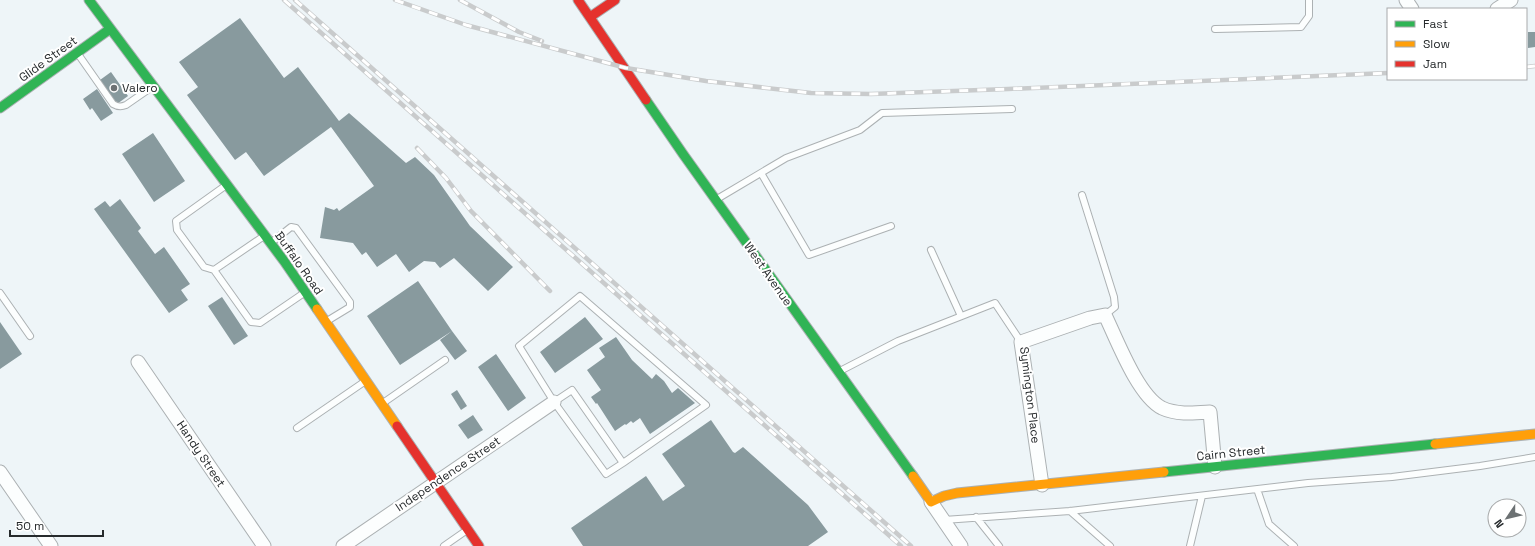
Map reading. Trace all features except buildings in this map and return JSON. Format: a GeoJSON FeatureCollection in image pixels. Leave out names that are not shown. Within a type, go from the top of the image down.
{"type":"FeatureCollection","features":[{"type":"Feature","properties":{"kind":"street","name":"Buffalo Road"},"geometry":{"type":"LineString","coordinates":[[89,0],[271,243],[479,546]]}},
{"type":"Feature","properties":{"kind":"street","name":"West Avenue"},"geometry":{"type":"LineString","coordinates":[[578,0],[716,200],[961,546]]}},
{"type":"Feature","properties":{"kind":"street"},"geometry":{"type":"LineString","coordinates":[[590,17],[615,0]]}},
{"type":"Feature","properties":{"kind":"street"},"geometry":{"type":"LineString","coordinates":[[1499,8],[1511,0]]}},
{"type":"Feature","properties":{"kind":"street","name":"Glide Street"},"geometry":{"type":"LineString","coordinates":[[0,108],[110,29]]}},
{"type":"Feature","properties":{"kind":"street"},"geometry":{"type":"LineString","coordinates":[[1105,315],[1138,382],[1148,397],[1162,408],[1174,412],[1210,412],[1215,467]]}},
{"type":"Feature","properties":{"kind":"street","name":"Symington Place"},"geometry":{"type":"LineString","coordinates":[[1042,484],[1021,342],[1090,318],[1105,315]]}},
{"type":"Feature","properties":{"kind":"street","name":"Handy Street"},"geometry":{"type":"LineString","coordinates":[[138,362],[264,546]]}},
{"type":"Feature","properties":{"kind":"street","name":"Independence Street"},"geometry":{"type":"LineString","coordinates":[[343,546],[554,402]]}},
{"type":"Feature","properties":{"kind":"street","name":"Cairn Street"},"geometry":{"type":"LineString","coordinates":[[931,502],[944,496],[957,493],[1535,434]]}},
{"type":"Feature","properties":{"kind":"street"},"geometry":{"type":"LineString","coordinates":[[0,472],[51,546]]}},
{"type":"Feature","properties":{"kind":"lane"},"geometry":{"type":"LineString","coordinates":[[1215,30],[1301,27],[1309,16],[1309,0]]}},
{"type":"Feature","properties":{"kind":"lane"},"geometry":{"type":"LineString","coordinates":[[78,52],[113,104],[117,106],[122,107],[153,86]]}},
{"type":"Feature","properties":{"kind":"lane"},"geometry":{"type":"LineString","coordinates":[[716,200],[786,158],[860,130],[882,114],[1012,109]]}},
{"type":"Feature","properties":{"kind":"lane"},"geometry":{"type":"LineString","coordinates":[[761,173],[809,255],[891,226]]}},
{"type":"Feature","properties":{"kind":"lane"},"geometry":{"type":"LineString","coordinates":[[227,184],[176,220],[177,230],[204,267],[214,270],[251,322],[260,323],[306,292]]}},
{"type":"Feature","properties":{"kind":"lane"},"geometry":{"type":"LineString","coordinates":[[1082,195],[1116,307],[1105,315]]}},
{"type":"Feature","properties":{"kind":"lane"},"geometry":{"type":"LineString","coordinates":[[271,243],[291,227],[296,228],[350,302],[350,307],[326,322]]}},
{"type":"Feature","properties":{"kind":"lane"},"geometry":{"type":"LineString","coordinates":[[214,270],[265,235]]}},
{"type":"Feature","properties":{"kind":"lane"},"geometry":{"type":"LineString","coordinates":[[931,250],[961,316]]}},
{"type":"Feature","properties":{"kind":"lane"},"geometry":{"type":"LineString","coordinates":[[0,293],[30,336]]}},
{"type":"Feature","properties":{"kind":"lane"},"geometry":{"type":"LineString","coordinates":[[580,296],[706,405],[606,474],[554,402],[518,346],[580,296]]}},
{"type":"Feature","properties":{"kind":"lane"},"geometry":{"type":"LineString","coordinates":[[838,372],[898,341],[995,302],[1021,342]]}},
{"type":"Feature","properties":{"kind":"lane"},"geometry":{"type":"LineString","coordinates":[[382,404],[445,360]]}},
{"type":"Feature","properties":{"kind":"lane"},"geometry":{"type":"LineString","coordinates":[[297,428],[366,381]]}},
{"type":"Feature","properties":{"kind":"lane"},"geometry":{"type":"LineString","coordinates":[[554,402],[572,390],[622,463]]}},
{"type":"Feature","properties":{"kind":"lane"},"geometry":{"type":"LineString","coordinates":[[943,520],[1070,511],[1308,483],[1400,476],[1480,466],[1535,457]]}},
{"type":"Feature","properties":{"kind":"lane"},"geometry":{"type":"LineString","coordinates":[[1257,489],[1269,524],[1294,546]]}},
{"type":"Feature","properties":{"kind":"lane"},"geometry":{"type":"LineString","coordinates":[[1190,546],[1202,496]]}},
{"type":"Feature","properties":{"kind":"lane"},"geometry":{"type":"LineString","coordinates":[[1070,511],[1110,546]]}},
{"type":"Feature","properties":{"kind":"lane"},"geometry":{"type":"LineString","coordinates":[[976,517],[999,546]]}},
{"type":"Feature","properties":{"kind":"lane"},"geometry":{"type":"LineString","coordinates":[[444,546],[468,529]]}},
{"type":"Feature","properties":{"kind":"railway"},"geometry":{"type":"LineString","coordinates":[[284,0],[901,546]]}},
{"type":"Feature","properties":{"kind":"railway"},"geometry":{"type":"LineString","coordinates":[[295,0],[911,546]]}},
{"type":"Feature","properties":{"kind":"railway"},"geometry":{"type":"LineString","coordinates":[[395,0],[466,25],[626,68],[706,81],[811,93],[871,94],[1387,73]]}},
{"type":"Feature","properties":{"kind":"railway"},"geometry":{"type":"LineString","coordinates":[[460,0],[519,32],[542,41]]}},
{"type":"Feature","properties":{"kind":"railway"},"geometry":{"type":"LineString","coordinates":[[1527,67],[1535,66]]}},
{"type":"Feature","properties":{"kind":"railway"},"geometry":{"type":"LineString","coordinates":[[417,148],[446,178],[471,211],[550,291]]}},
{"type":"Feature","properties":{"kind":"traffic: fast"},"geometry":{"type":"LineString","coordinates":[[89,0],[284,261],[317,309]]}},
{"type":"Feature","properties":{"kind":"traffic: fast"},"geometry":{"type":"LineString","coordinates":[[0,108],[110,29]]}},
{"type":"Feature","properties":{"kind":"traffic: fast"},"geometry":{"type":"LineString","coordinates":[[646,100],[913,476]]}},
{"type":"Feature","properties":{"kind":"traffic: fast"},"geometry":{"type":"LineString","coordinates":[[1164,472],[1435,444]]}},
{"type":"Feature","properties":{"kind":"traffic: slow"},"geometry":{"type":"LineString","coordinates":[[317,309],[397,426]]}},
{"type":"Feature","properties":{"kind":"traffic: slow"},"geometry":{"type":"LineString","coordinates":[[1435,444],[1535,434]]}},
{"type":"Feature","properties":{"kind":"traffic: slow"},"geometry":{"type":"LineString","coordinates":[[913,476],[931,502],[944,496],[957,493],[1164,472]]}},
{"type":"Feature","properties":{"kind":"traffic: jam"},"geometry":{"type":"LineString","coordinates":[[578,0],[646,100]]}},
{"type":"Feature","properties":{"kind":"traffic: jam"},"geometry":{"type":"LineString","coordinates":[[590,17],[615,0]]}},
{"type":"Feature","properties":{"kind":"traffic: jam"},"geometry":{"type":"LineString","coordinates":[[397,426],[479,546]]}},
{"type":"Feature","properties":{"kind":"place","name":"Valero"},"geometry":{"type":"Point","coordinates":[114,88]}}]}
